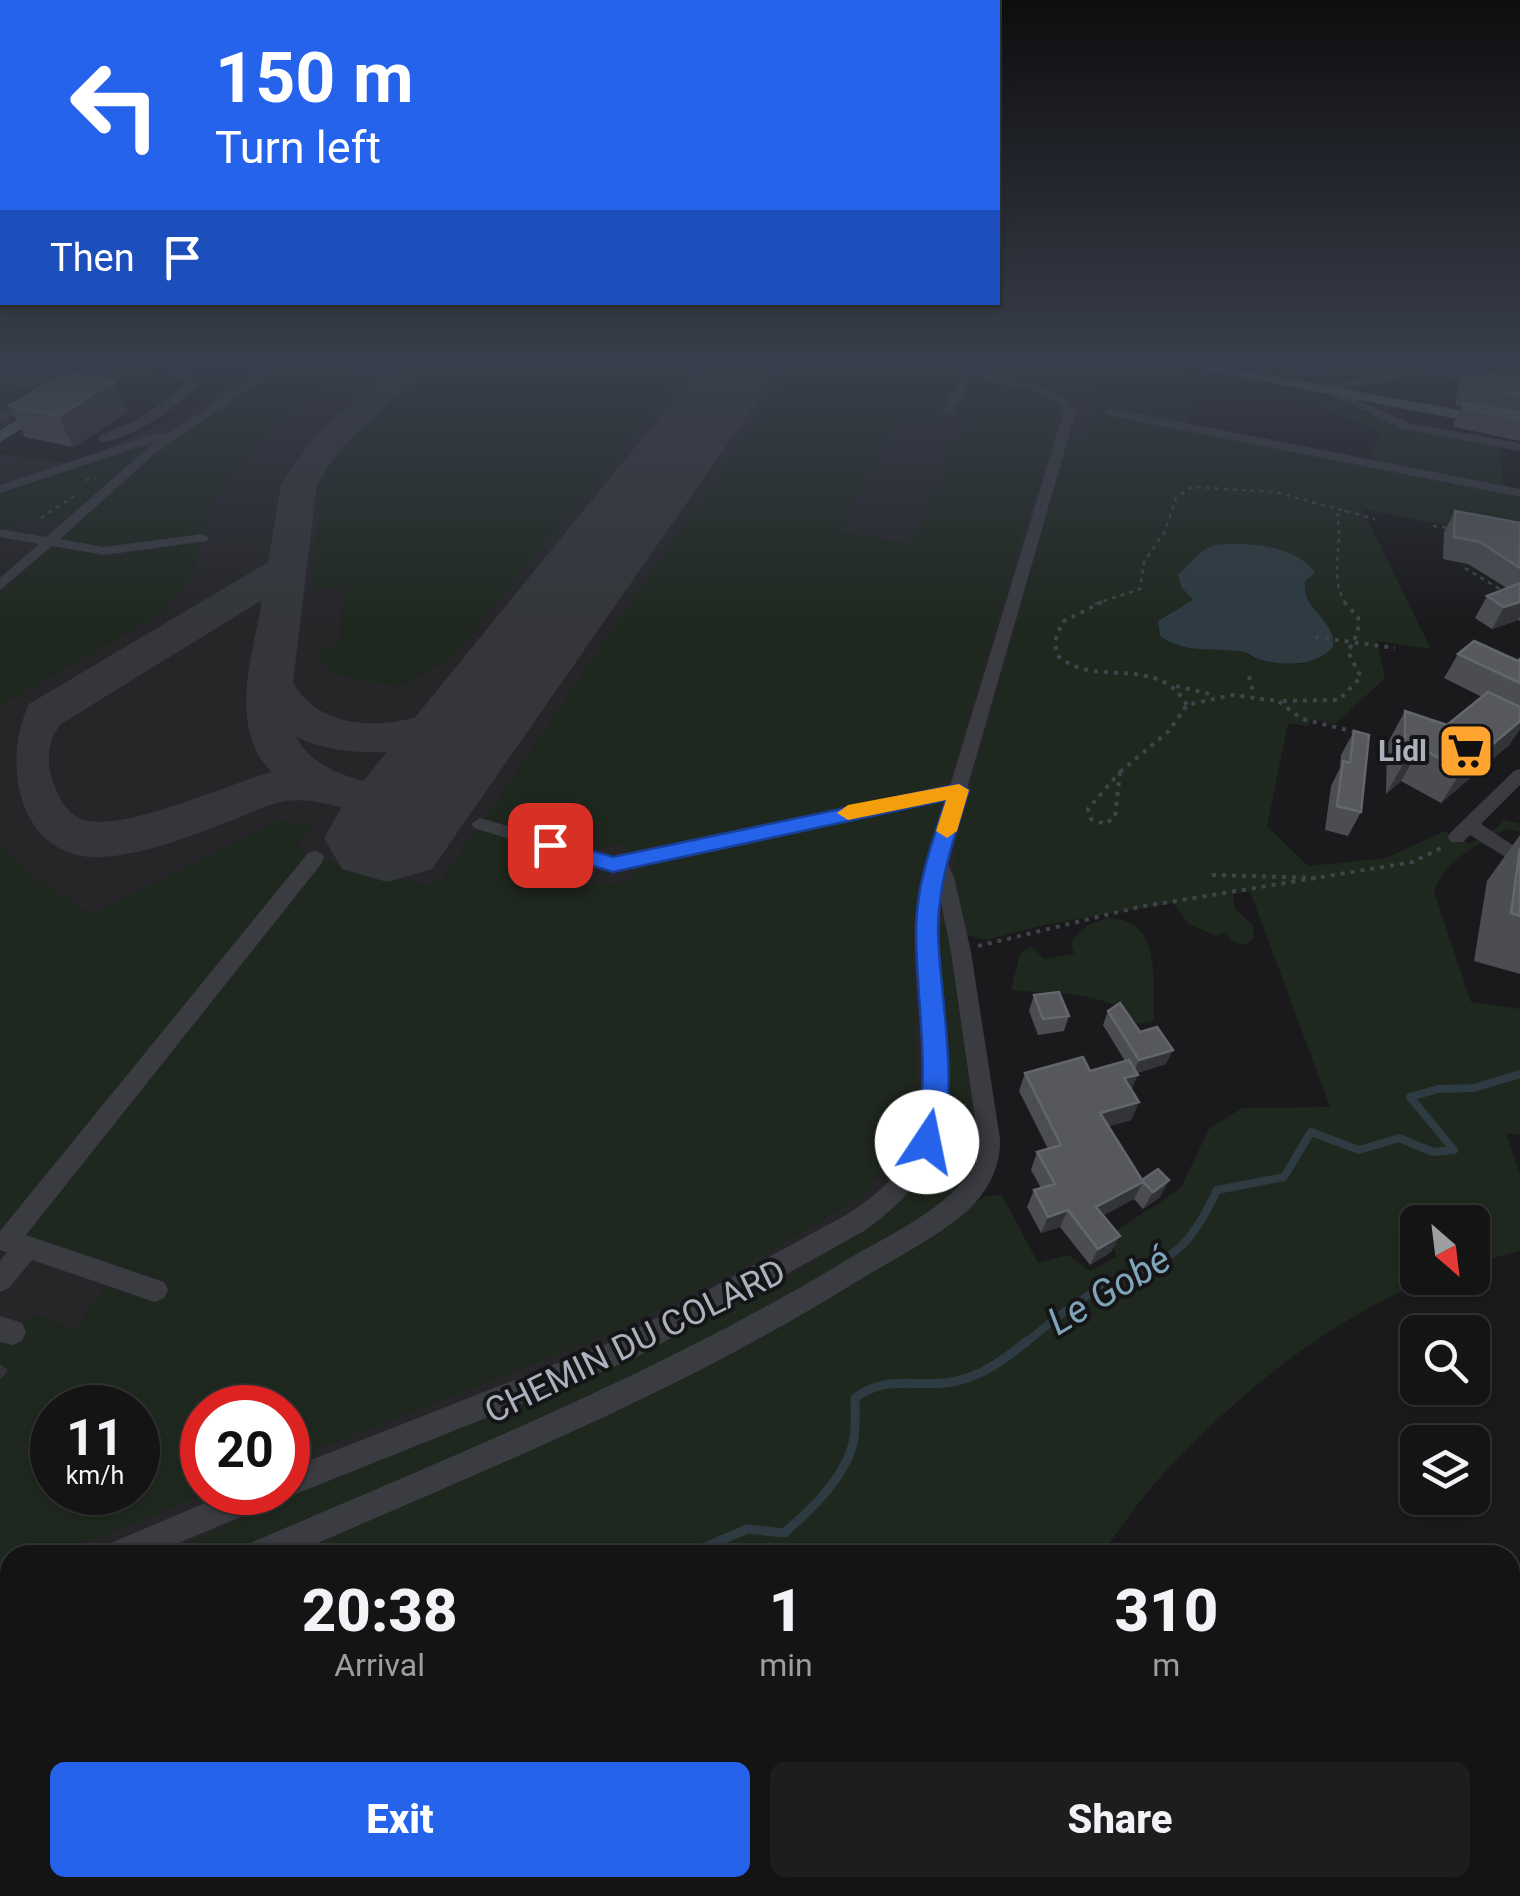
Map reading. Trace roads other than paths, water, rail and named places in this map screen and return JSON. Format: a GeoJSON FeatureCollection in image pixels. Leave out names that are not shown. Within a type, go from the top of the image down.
{"type":"FeatureCollection","features":[{"type":"Feature","properties":{"kind":"street"},"geometry":{"type":"LineString","coordinates":[[0,489],[122,448]]}},
{"type":"Feature","properties":{"kind":"street"},"geometry":{"type":"LineString","coordinates":[[0,586],[156,448]]}},
{"type":"Feature","properties":{"kind":"street"},"geometry":{"type":"LineString","coordinates":[[310,1475],[624,1350],[798,1258],[882,1204],[908,1178],[927,1142],[936,1108],[927,926],[931,880],[1059,448]]}},
{"type":"Feature","properties":{"kind":"street"},"geometry":{"type":"LineString","coordinates":[[1295,448],[1520,493]]}},
{"type":"Feature","properties":{"kind":"street"},"geometry":{"type":"LineString","coordinates":[[1,534],[18,524]]}},
{"type":"Feature","properties":{"kind":"street"},"geometry":{"type":"LineString","coordinates":[[1,534],[104,552],[202,538]]}},
{"type":"Feature","properties":{"kind":"street"},"geometry":{"type":"LineString","coordinates":[[1520,775],[1463,831],[1520,859]]}},
{"type":"Feature","properties":{"kind":"street"},"geometry":{"type":"LineString","coordinates":[[480,824],[613,864],[959,790]]}},
{"type":"Feature","properties":{"kind":"street"},"geometry":{"type":"LineString","coordinates":[[0,1280],[11,1242],[314,858]]}},
{"type":"Feature","properties":{"kind":"street","name":"CHEMIN DU COLARD"},"geometry":{"type":"LineString","coordinates":[[279,1545],[696,1361],[778,1316],[966,1198],[989,1159],[989,1139],[961,952],[946,877],[937,861]]}},
{"type":"Feature","properties":{"kind":"street"},"geometry":{"type":"LineString","coordinates":[[11,1242],[155,1290]]}},
{"type":"Feature","properties":{"kind":"street"},"geometry":{"type":"LineString","coordinates":[[140,1545],[211,1515]]}},
{"type":"Feature","properties":{"kind":"waterway","name":"Le Gobé"},"geometry":{"type":"LineString","coordinates":[[1024,1344],[1085,1298],[1168,1257],[1192,1234],[1217,1190],[1284,1177],[1311,1132],[1359,1150],[1399,1138],[1433,1152],[1454,1150],[1410,1097],[1438,1089],[1474,1088],[1520,1074]]}},
{"type":"Feature","properties":{"kind":"waterway","name":"Le Gobé"},"geometry":{"type":"LineString","coordinates":[[710,1545],[747,1529],[784,1533],[816,1503],[850,1452],[855,1398],[878,1386],[963,1380],[992,1366],[1027,1341]]}},
{"type":"Feature","properties":{"kind":"place","name":"Lidl"},"geometry":{"type":"Point","coordinates":[1466,751]}}]}
